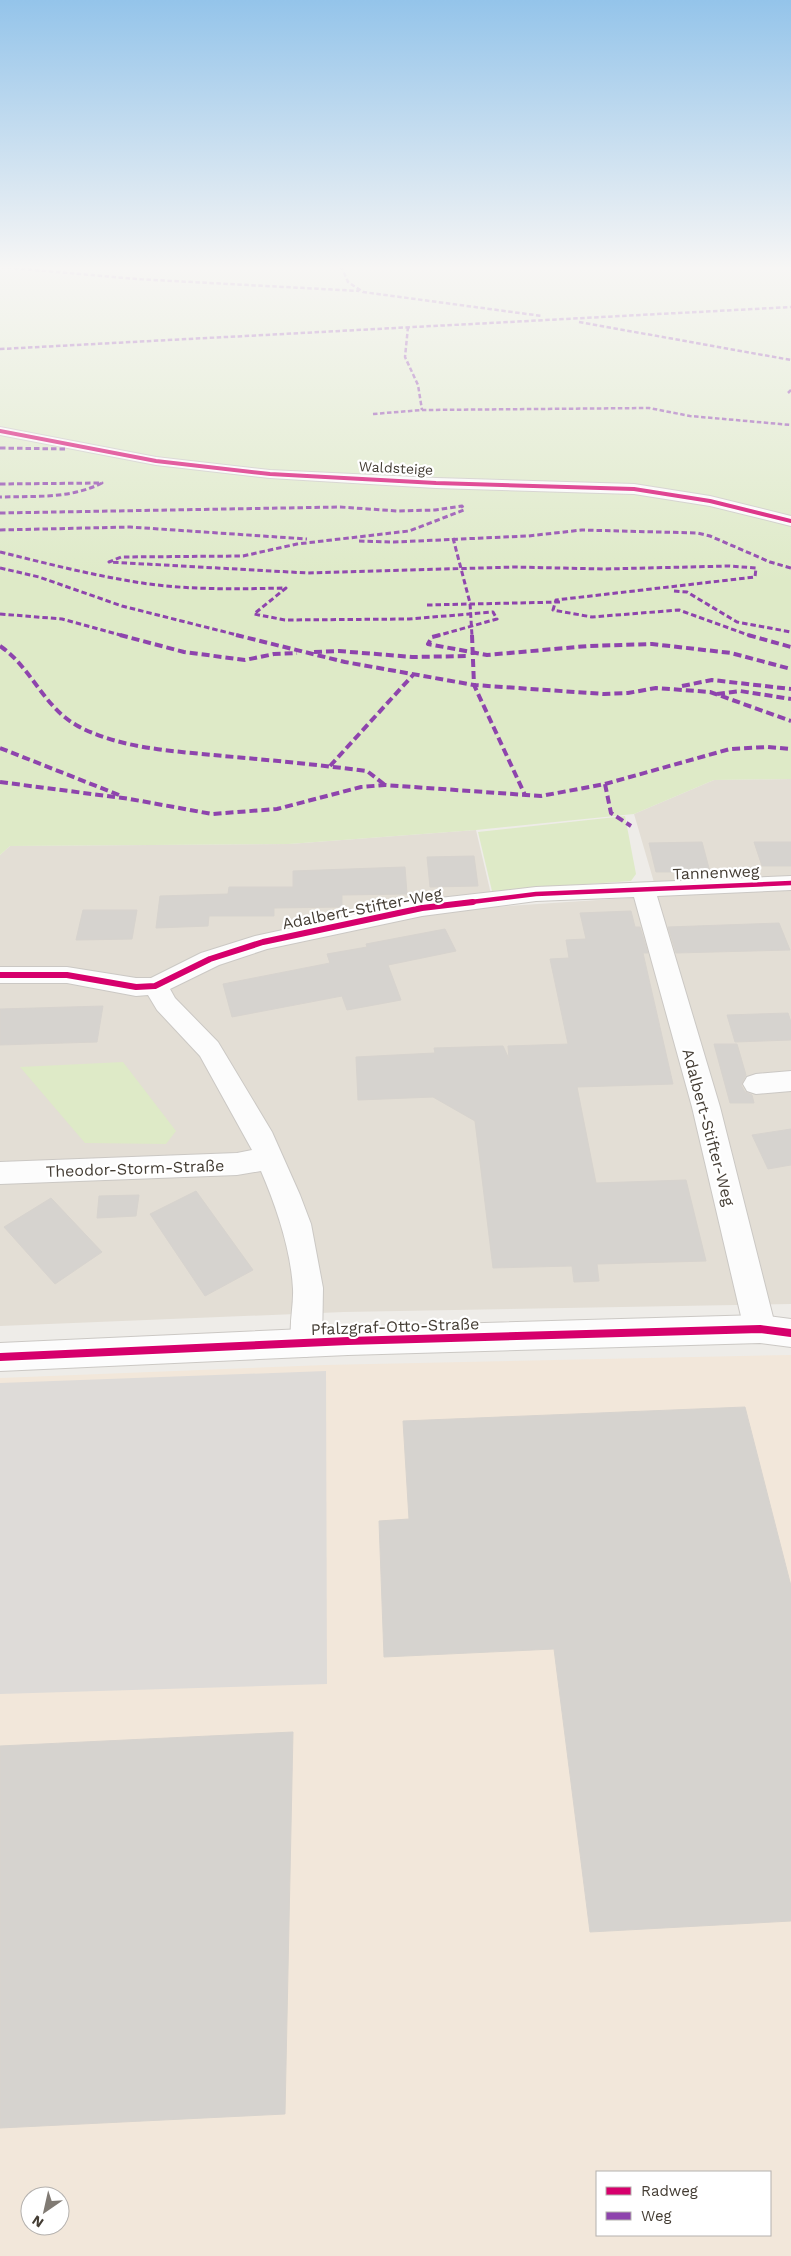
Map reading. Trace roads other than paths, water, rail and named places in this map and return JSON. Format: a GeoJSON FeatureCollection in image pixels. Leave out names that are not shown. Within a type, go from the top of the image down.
{"type":"FeatureCollection","features":[{"type":"Feature","properties":{"kind":"street","name":"Waldsteige"},"geometry":{"type":"LineString","coordinates":[[0,431],[156,461],[270,474],[436,483],[634,489],[710,501],[791,521]]}},
{"type":"Feature","properties":{"kind":"street","name":"Tannenweg"},"geometry":{"type":"LineString","coordinates":[[643,889],[791,883]]}},
{"type":"Feature","properties":{"kind":"street","name":"Adalbert-Stifter-Weg"},"geometry":{"type":"LineString","coordinates":[[155,986],[210,959],[263,942],[422,908],[536,894],[643,889],[706,1108],[760,1329]]}},
{"type":"Feature","properties":{"kind":"street"},"geometry":{"type":"LineString","coordinates":[[0,975],[67,975],[136,987],[155,986],[166,1004],[209,1049],[262,1140],[286,1195],[296,1224],[308,1288],[306,1343]]}},
{"type":"Feature","properties":{"kind":"street"},"geometry":{"type":"LineString","coordinates":[[756,1084],[791,1081]]}},
{"type":"Feature","properties":{"kind":"street","name":"Theodor-Storm-Straße"},"geometry":{"type":"LineString","coordinates":[[0,1173],[237,1164],[270,1158]]}},
{"type":"Feature","properties":{"kind":"street","name":"Pfalzgraf-Otto-Straße"},"geometry":{"type":"LineString","coordinates":[[0,1357],[306,1343],[760,1329],[791,1332]]}}]}
